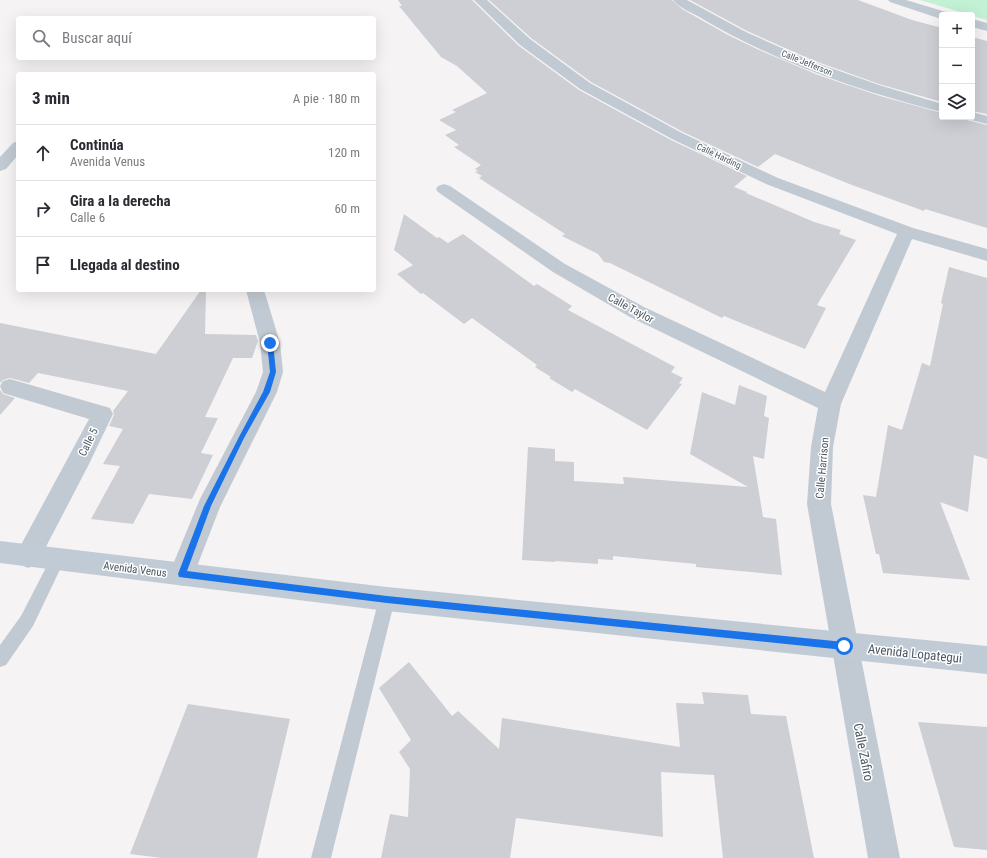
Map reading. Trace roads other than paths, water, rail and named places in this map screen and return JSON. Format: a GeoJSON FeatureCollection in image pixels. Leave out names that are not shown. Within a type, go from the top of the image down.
{"type":"FeatureCollection","features":[{"type":"Feature","properties":{"kind":"street","name":"Calle Harding"},"geometry":{"type":"LineString","coordinates":[[480,0],[525,42],[551,63],[584,86],[677,136],[772,182],[907,232],[987,255]]}},
{"type":"Feature","properties":{"kind":"street","name":"Calle Jefferson"},"geometry":{"type":"LineString","coordinates":[[679,0],[733,30],[821,69],[939,107]]}},
{"type":"Feature","properties":{"kind":"street"},"geometry":{"type":"LineString","coordinates":[[894,0],[939,14]]}},
{"type":"Feature","properties":{"kind":"street"},"geometry":{"type":"LineString","coordinates":[[975,24],[987,27]]}},
{"type":"Feature","properties":{"kind":"street"},"geometry":{"type":"LineString","coordinates":[[975,117],[987,120]]}},
{"type":"Feature","properties":{"kind":"street"},"geometry":{"type":"LineString","coordinates":[[0,166],[16,148]]}},
{"type":"Feature","properties":{"kind":"street","name":"Calle Taylor"},"geometry":{"type":"LineString","coordinates":[[444,189],[559,268],[630,308],[830,404]]}},
{"type":"Feature","properties":{"kind":"street","name":"Calle Harrison"},"geometry":{"type":"LineString","coordinates":[[844,646],[819,504],[822,447],[830,404],[907,232]]}},
{"type":"Feature","properties":{"kind":"street"},"geometry":{"type":"LineString","coordinates":[[182,574],[208,506],[266,392],[273,372],[270,343],[256,292]]}},
{"type":"Feature","properties":{"kind":"street","name":"Calle 5"},"geometry":{"type":"LineString","coordinates":[[10,386],[102,414],[80,459],[28,556]]}},
{"type":"Feature","properties":{"kind":"street","name":"Avenida Venus"},"geometry":{"type":"LineString","coordinates":[[0,552],[387,599],[844,646]]}},
{"type":"Feature","properties":{"kind":"street","name":"Avenida Lopategui"},"geometry":{"type":"LineString","coordinates":[[844,646],[987,660]]}},
{"type":"Feature","properties":{"kind":"street","name":"Calle Zafiro"},"geometry":{"type":"LineString","coordinates":[[844,646],[884,858]]}},
{"type":"Feature","properties":{"kind":"lane"},"geometry":{"type":"LineString","coordinates":[[0,659],[27,620],[58,559]]}},
{"type":"Feature","properties":{"kind":"lane"},"geometry":{"type":"LineString","coordinates":[[321,858],[387,599]]}}]}
